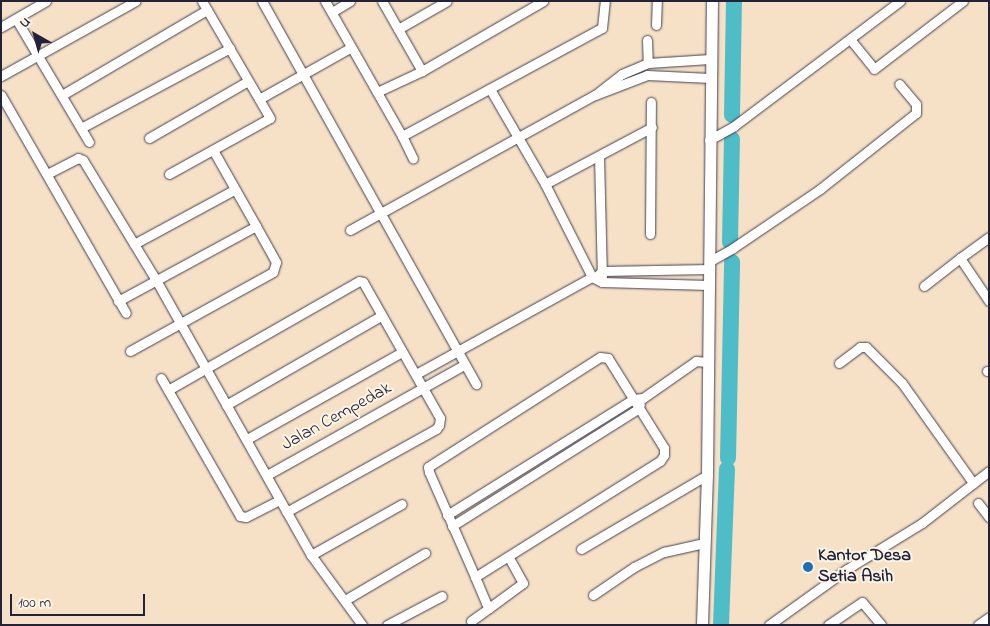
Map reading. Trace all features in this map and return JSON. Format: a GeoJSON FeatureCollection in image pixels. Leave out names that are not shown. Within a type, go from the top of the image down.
{"type":"FeatureCollection","features":[{"type":"Feature","properties":{"kind":"street"},"geometry":{"type":"LineString","coordinates":[[1,27],[46,1]]}},
{"type":"Feature","properties":{"kind":"street"},"geometry":{"type":"LineString","coordinates":[[1,76],[136,1]]}},
{"type":"Feature","properties":{"kind":"street"},"geometry":{"type":"LineString","coordinates":[[262,1],[302,76],[382,214],[456,352],[476,384]]}},
{"type":"Feature","properties":{"kind":"street"},"geometry":{"type":"LineString","coordinates":[[326,1],[350,48],[402,136],[413,159]]}},
{"type":"Feature","properties":{"kind":"street"},"geometry":{"type":"LineString","coordinates":[[332,12],[350,1]]}},
{"type":"Feature","properties":{"kind":"street"},"geometry":{"type":"LineString","coordinates":[[382,1],[422,71]]}},
{"type":"Feature","properties":{"kind":"street"},"geometry":{"type":"LineString","coordinates":[[398,29],[447,1]]}},
{"type":"Feature","properties":{"kind":"street"},"geometry":{"type":"LineString","coordinates":[[377,92],[422,71],[543,1]]}},
{"type":"Feature","properties":{"kind":"street"},"geometry":{"type":"LineString","coordinates":[[402,136],[602,28],[605,1]]}},
{"type":"Feature","properties":{"kind":"street"},"geometry":{"type":"LineString","coordinates":[[656,25],[657,1]]}},
{"type":"Feature","properties":{"kind":"street"},"geometry":{"type":"LineString","coordinates":[[702,625],[707,475],[707,362],[710,265],[709,140],[712,1]]}},
{"type":"Feature","properties":{"kind":"street"},"geometry":{"type":"LineString","coordinates":[[709,140],[734,126],[900,1]]}},
{"type":"Feature","properties":{"kind":"street"},"geometry":{"type":"LineString","coordinates":[[850,39],[874,69],[964,1]]}},
{"type":"Feature","properties":{"kind":"street"},"geometry":{"type":"LineString","coordinates":[[62,95],[204,6],[270,118],[169,174]]}},
{"type":"Feature","properties":{"kind":"street"},"geometry":{"type":"LineString","coordinates":[[16,19],[89,142]]}},
{"type":"Feature","properties":{"kind":"street"},"geometry":{"type":"LineString","coordinates":[[647,40],[648,62]]}},
{"type":"Feature","properties":{"kind":"street"},"geometry":{"type":"LineString","coordinates":[[81,128],[230,48]]}},
{"type":"Feature","properties":{"kind":"street"},"geometry":{"type":"LineString","coordinates":[[258,99],[350,48]]}},
{"type":"Feature","properties":{"kind":"street"},"geometry":{"type":"LineString","coordinates":[[595,95],[622,74],[648,62],[710,59]]}},
{"type":"Feature","properties":{"kind":"street"},"geometry":{"type":"LineString","coordinates":[[350,230],[595,95],[647,75],[710,78]]}},
{"type":"Feature","properties":{"kind":"street"},"geometry":{"type":"LineString","coordinates":[[149,138],[248,81]]}},
{"type":"Feature","properties":{"kind":"street"},"geometry":{"type":"LineString","coordinates":[[416,374],[598,277],[710,265],[820,189],[916,113],[916,104],[899,84]]}},
{"type":"Feature","properties":{"kind":"street"},"geometry":{"type":"LineString","coordinates":[[490,89],[598,277]]}},
{"type":"Feature","properties":{"kind":"street"},"geometry":{"type":"LineString","coordinates":[[1,95],[126,313]]}},
{"type":"Feature","properties":{"kind":"street"},"geometry":{"type":"LineString","coordinates":[[650,234],[651,102]]}},
{"type":"Feature","properties":{"kind":"street"},"geometry":{"type":"LineString","coordinates":[[545,184],[652,127]]}},
{"type":"Feature","properties":{"kind":"street"},"geometry":{"type":"LineString","coordinates":[[130,351],[273,272],[276,262],[213,150]]}},
{"type":"Feature","properties":{"kind":"street"},"geometry":{"type":"LineString","coordinates":[[598,277],[599,156]]}},
{"type":"Feature","properties":{"kind":"street"},"geometry":{"type":"LineString","coordinates":[[47,174],[78,158],[83,160],[156,280],[226,405],[247,438],[279,500],[311,555],[362,625]]}},
{"type":"Feature","properties":{"kind":"street"},"geometry":{"type":"LineString","coordinates":[[134,244],[234,190]]}},
{"type":"Feature","properties":{"kind":"street"},"geometry":{"type":"LineString","coordinates":[[118,301],[256,226]]}},
{"type":"Feature","properties":{"kind":"street"},"geometry":{"type":"LineString","coordinates":[[924,286],[989,237]]}},
{"type":"Feature","properties":{"kind":"street"},"geometry":{"type":"LineString","coordinates":[[960,258],[989,301]]}},
{"type":"Feature","properties":{"kind":"street"},"geometry":{"type":"LineString","coordinates":[[646,283],[648,271]]}},
{"type":"Feature","properties":{"kind":"street"},"geometry":{"type":"LineString","coordinates":[[598,277],[646,283],[709,285]]}},
{"type":"Feature","properties":{"kind":"street"},"geometry":{"type":"LineString","coordinates":[[168,390],[359,281],[363,282],[440,418],[436,429],[286,512]]}},
{"type":"Feature","properties":{"kind":"street"},"geometry":{"type":"LineString","coordinates":[[226,405],[382,316]]}},
{"type":"Feature","properties":{"kind":"street"},"geometry":{"type":"LineString","coordinates":[[839,363],[860,347],[866,348],[902,383],[973,483]]}},
{"type":"Feature","properties":{"kind":"street"},"geometry":{"type":"LineString","coordinates":[[247,438],[402,352]]}},
{"type":"Feature","properties":{"kind":"street"},"geometry":{"type":"LineString","coordinates":[[475,577],[510,558],[660,461],[664,448],[608,358],[600,357],[431,463],[428,472],[452,526],[475,577],[489,608]]}},
{"type":"Feature","properties":{"kind":"street"},"geometry":{"type":"LineString","coordinates":[[447,514],[633,399],[643,398],[696,361],[707,362]]}},
{"type":"Feature","properties":{"kind":"street","name":"Jalan Cempedak"},"geometry":{"type":"LineString","coordinates":[[266,475],[464,365]]}},
{"type":"Feature","properties":{"kind":"street"},"geometry":{"type":"LineString","coordinates":[[161,378],[240,516],[246,517],[279,500]]}},
{"type":"Feature","properties":{"kind":"street"},"geometry":{"type":"LineString","coordinates":[[452,526],[638,409],[643,398]]}},
{"type":"Feature","properties":{"kind":"street"},"geometry":{"type":"LineString","coordinates":[[538,458],[544,468]]}},
{"type":"Feature","properties":{"kind":"street"},"geometry":{"type":"LineString","coordinates":[[769,625],[847,569],[922,523],[989,471]]}},
{"type":"Feature","properties":{"kind":"street"},"geometry":{"type":"LineString","coordinates":[[580,549],[707,475]]}},
{"type":"Feature","properties":{"kind":"street"},"geometry":{"type":"LineString","coordinates":[[978,503],[989,517]]}},
{"type":"Feature","properties":{"kind":"street"},"geometry":{"type":"LineString","coordinates":[[311,555],[402,504]]}},
{"type":"Feature","properties":{"kind":"street"},"geometry":{"type":"LineString","coordinates":[[593,595],[634,567],[664,552],[704,543]]}},
{"type":"Feature","properties":{"kind":"street"},"geometry":{"type":"LineString","coordinates":[[345,600],[425,553]]}},
{"type":"Feature","properties":{"kind":"street"},"geometry":{"type":"LineString","coordinates":[[471,620],[523,583],[510,558]]}},
{"type":"Feature","properties":{"kind":"street"},"geometry":{"type":"LineString","coordinates":[[387,625],[442,596]]}},
{"type":"Feature","properties":{"kind":"street"},"geometry":{"type":"LineString","coordinates":[[828,625],[862,602],[881,625]]}},
{"type":"Feature","properties":{"kind":"street"},"geometry":{"type":"LineString","coordinates":[[978,625],[989,617]]}},
{"type":"Feature","properties":{"kind":"waterway"},"geometry":{"type":"LineString","coordinates":[[732,115],[734,1]]}},
{"type":"Feature","properties":{"kind":"waterway"},"geometry":{"type":"LineString","coordinates":[[730,242],[732,139]]}},
{"type":"Feature","properties":{"kind":"waterway"},"geometry":{"type":"LineString","coordinates":[[728,458],[732,262]]}},
{"type":"Feature","properties":{"kind":"waterway"},"geometry":{"type":"LineString","coordinates":[[721,625],[727,469]]}},
{"type":"Feature","properties":{"kind":"place","name":"Kantor Desa Setia Asih"},"geometry":{"type":"Point","coordinates":[808,567]}}]}
